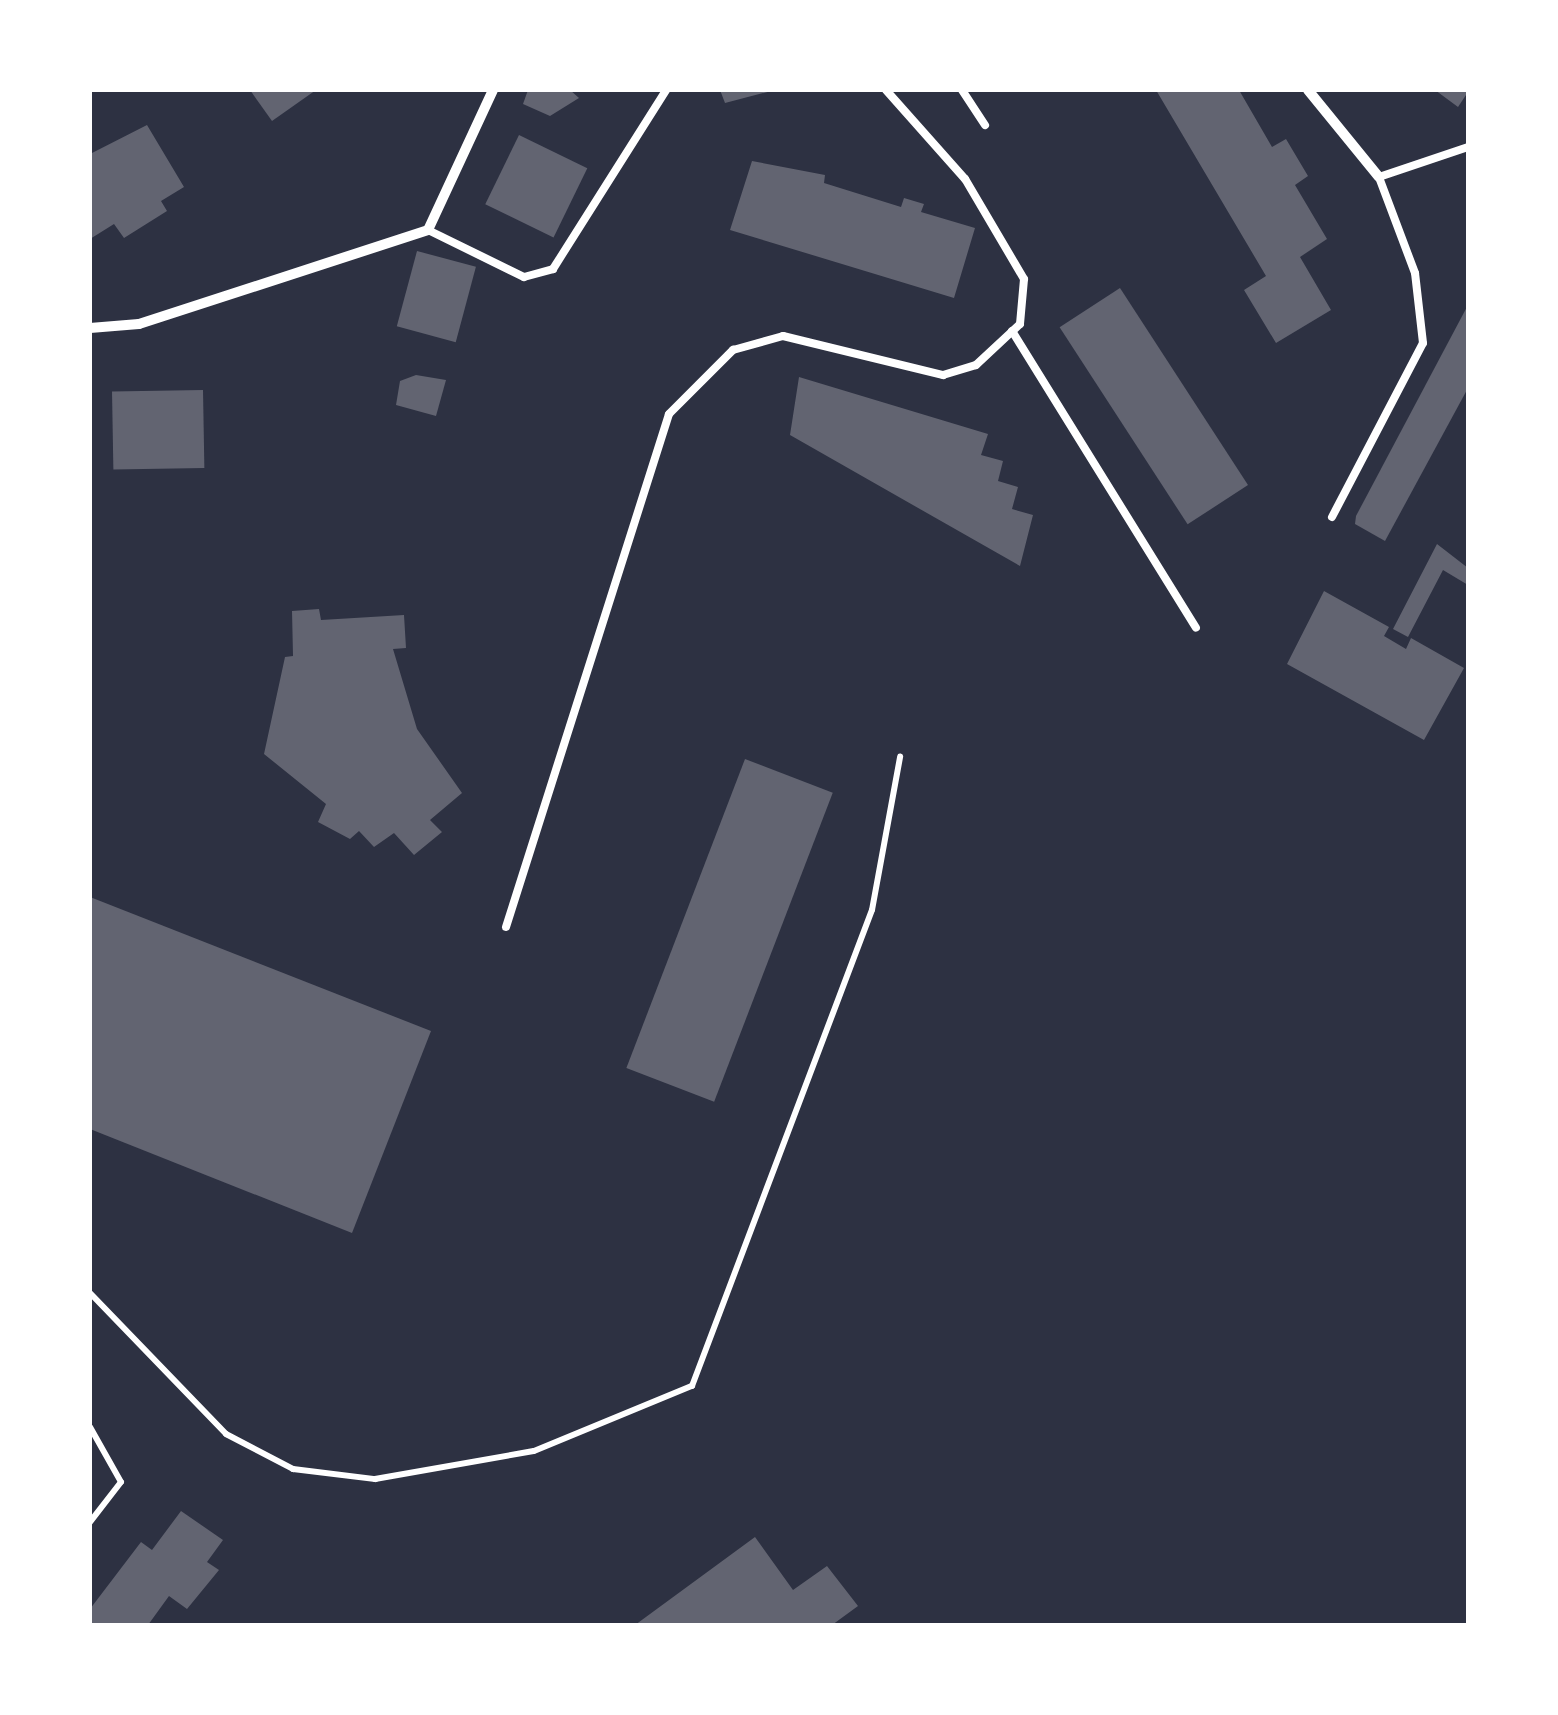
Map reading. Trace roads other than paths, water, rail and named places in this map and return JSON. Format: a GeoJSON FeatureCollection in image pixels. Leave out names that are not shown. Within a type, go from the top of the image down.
{"type":"FeatureCollection","features":[{"type":"Feature","properties":{"kind":"street"},"geometry":{"type":"LineString","coordinates":[[90,328],[139,324],[428,230],[493,90]]}},
{"type":"Feature","properties":{"kind":"street"},"geometry":{"type":"LineString","coordinates":[[1308,90],[1378,176]]}},
{"type":"Feature","properties":{"kind":"lane"},"geometry":{"type":"LineString","coordinates":[[428,230],[524,277],[553,269],[666,90]]}},
{"type":"Feature","properties":{"kind":"lane"},"geometry":{"type":"LineString","coordinates":[[506,927],[669,414],[733,350],[783,336],[942,375],[976,365],[1012,331],[1024,279],[965,179],[886,90]]}},
{"type":"Feature","properties":{"kind":"lane"},"geometry":{"type":"LineString","coordinates":[[962,90],[986,125]]}},
{"type":"Feature","properties":{"kind":"lane"},"geometry":{"type":"LineString","coordinates":[[1332,518],[1424,343],[1415,273],[1378,176],[1468,148]]}},
{"type":"Feature","properties":{"kind":"lane"},"geometry":{"type":"LineString","coordinates":[[1012,331],[1196,628]]}}]}
